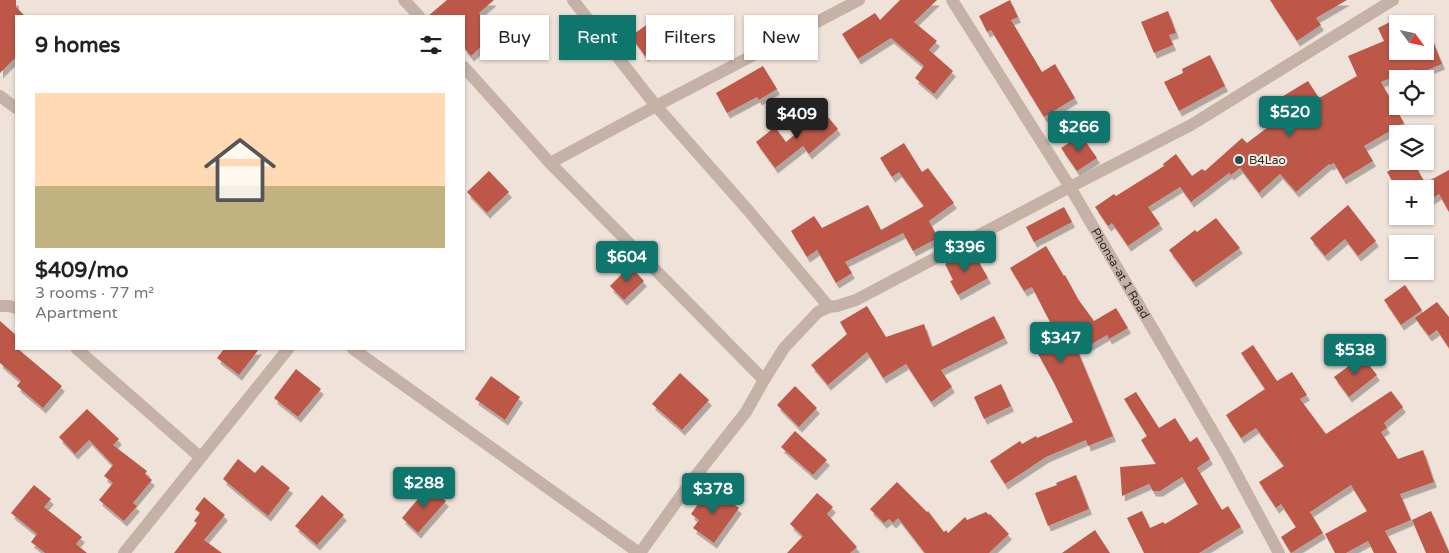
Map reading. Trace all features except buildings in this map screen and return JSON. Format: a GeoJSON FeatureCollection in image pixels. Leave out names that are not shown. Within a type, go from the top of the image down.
{"type":"FeatureCollection","features":[{"type":"Feature","properties":{"kind":"street"},"geometry":{"type":"LineString","coordinates":[[404,0],[417,15]]}},
{"type":"Feature","properties":{"kind":"street"},"geometry":{"type":"LineString","coordinates":[[573,0],[656,106],[747,209],[829,307]]}},
{"type":"Feature","properties":{"kind":"street"},"geometry":{"type":"LineString","coordinates":[[550,163],[859,0]]}},
{"type":"Feature","properties":{"kind":"street","name":"Phonsa-at 1 Road"},"geometry":{"type":"LineString","coordinates":[[952,0],[1070,187],[1227,456],[1279,553]]}},
{"type":"Feature","properties":{"kind":"street"},"geometry":{"type":"LineString","coordinates":[[354,350],[639,553],[746,412],[784,348],[818,312],[856,300],[1191,125],[1393,0]]}},
{"type":"Feature","properties":{"kind":"street"},"geometry":{"type":"LineString","coordinates":[[465,68],[550,163],[764,380]]}},
{"type":"Feature","properties":{"kind":"street"},"geometry":{"type":"LineString","coordinates":[[0,96],[15,107]]}},
{"type":"Feature","properties":{"kind":"street"},"geometry":{"type":"LineString","coordinates":[[0,306],[15,308]]}},
{"type":"Feature","properties":{"kind":"street"},"geometry":{"type":"LineString","coordinates":[[78,350],[200,457]]}},
{"type":"Feature","properties":{"kind":"street"},"geometry":{"type":"LineString","coordinates":[[124,553],[287,350]]}},
{"type":"Feature","properties":{"kind":"place","name":"B4Lao"},"geometry":{"type":"Point","coordinates":[1239,160]}}]}
